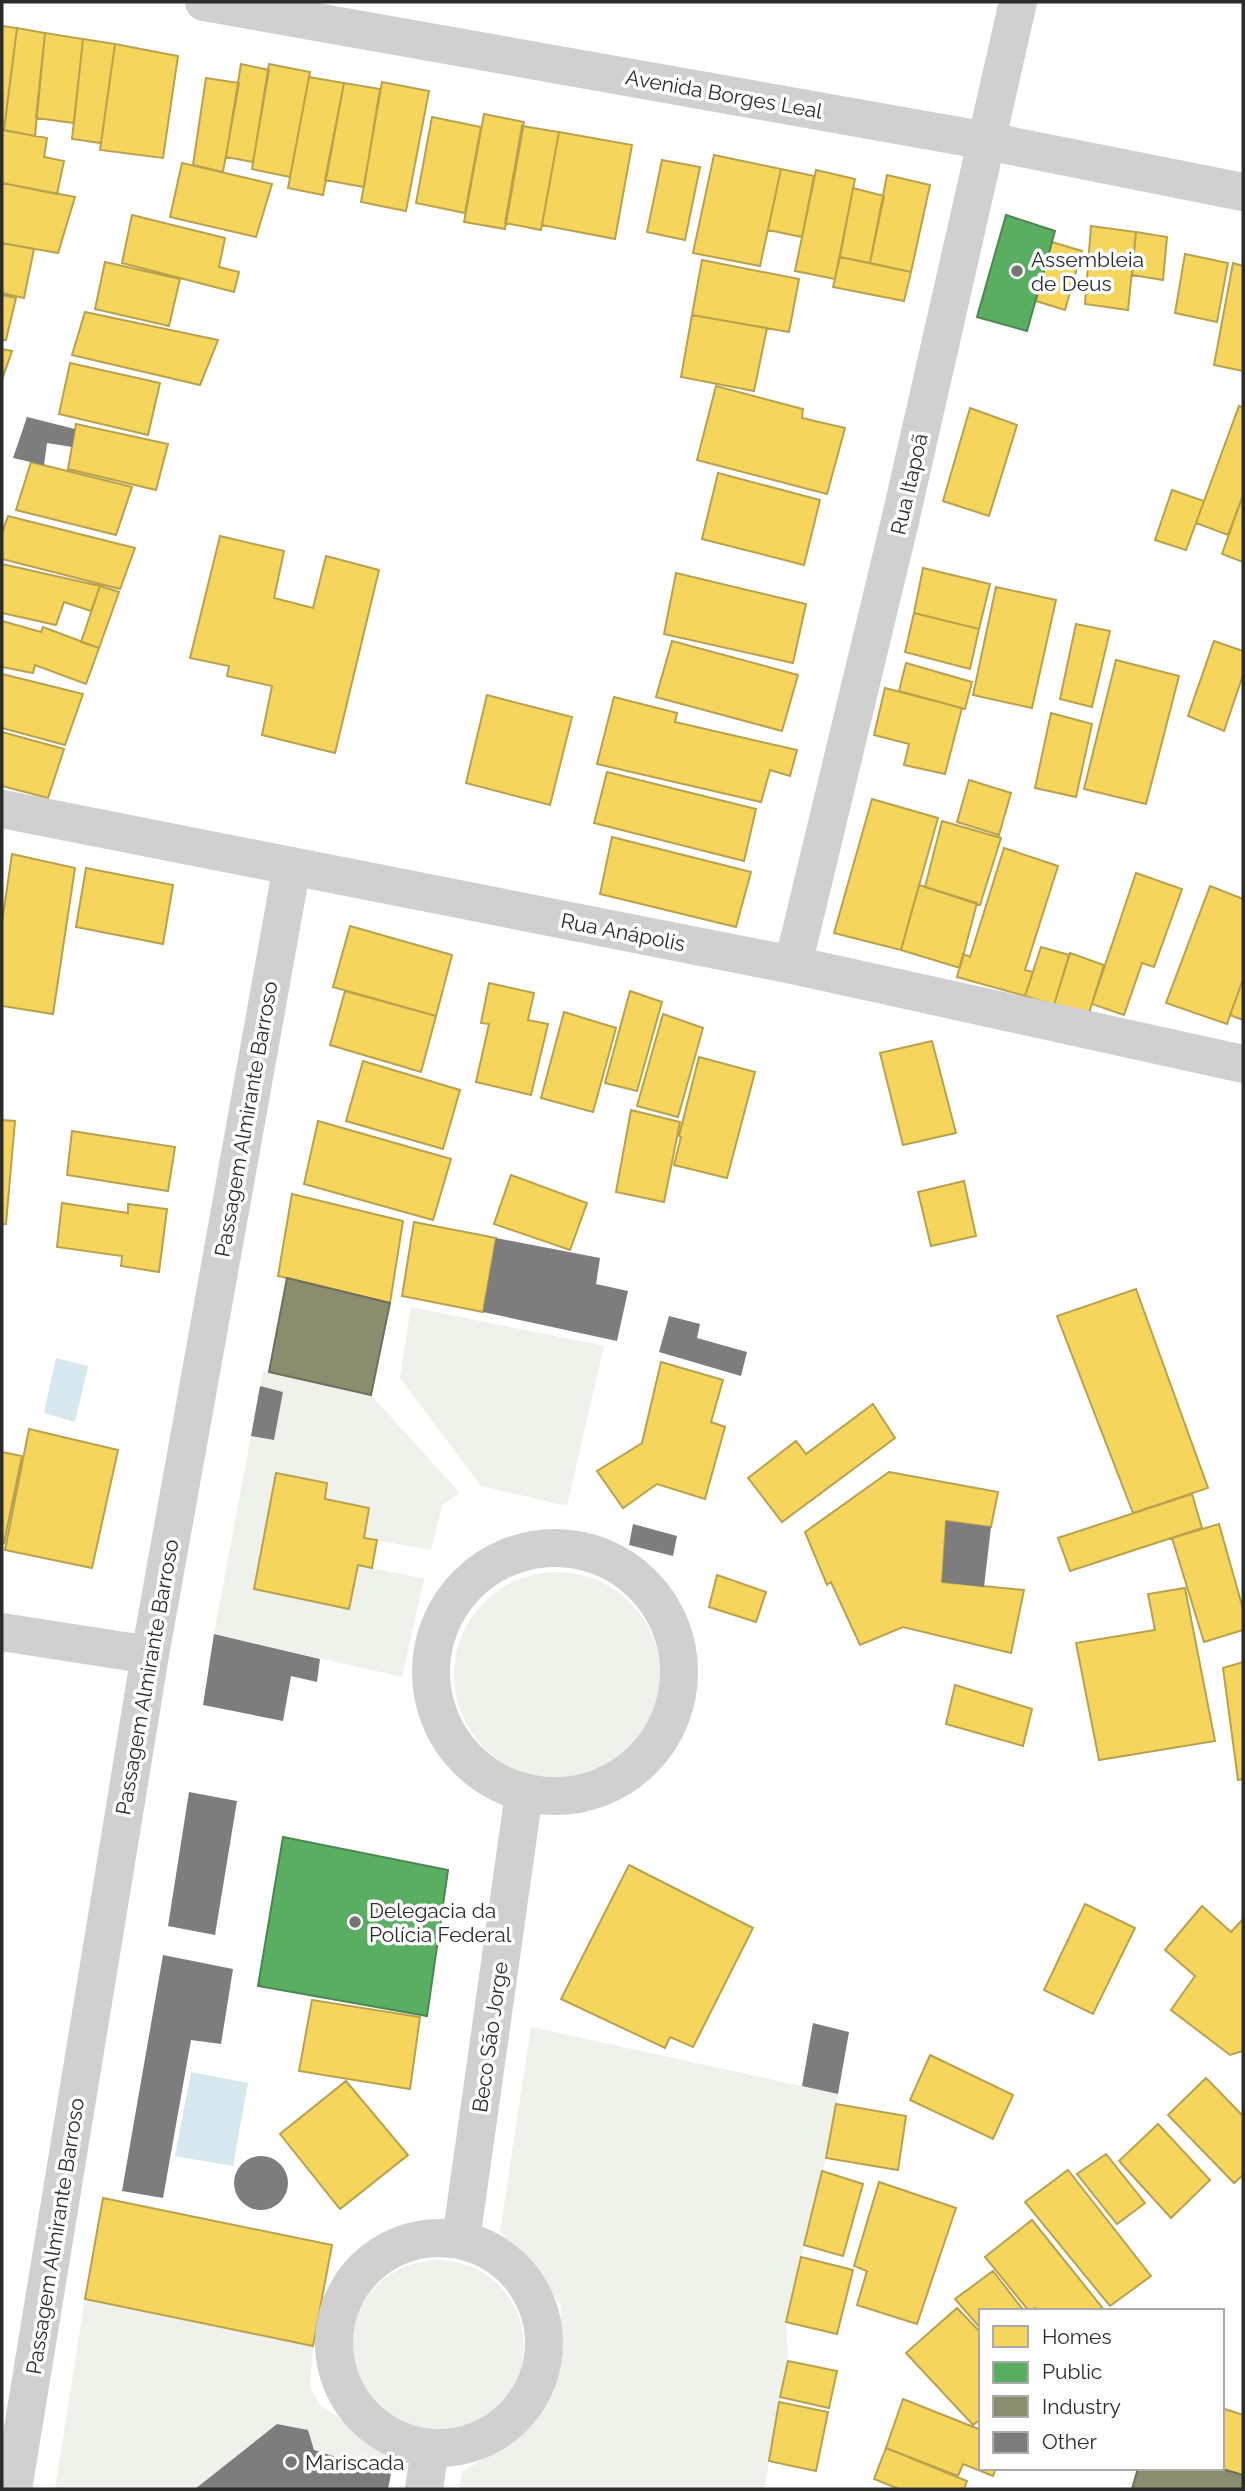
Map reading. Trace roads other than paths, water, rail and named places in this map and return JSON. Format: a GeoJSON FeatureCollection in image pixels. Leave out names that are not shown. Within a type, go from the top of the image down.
{"type":"FeatureCollection","features":[{"type":"Feature","properties":{"kind":"street","name":"Avenida Borges Leal"},"geometry":{"type":"LineString","coordinates":[[204,2],[987,141],[1243,192]]}},
{"type":"Feature","properties":{"kind":"street","name":"Rua Itapoã"},"geometry":{"type":"LineString","coordinates":[[793,965],[897,535],[1018,2]]}},
{"type":"Feature","properties":{"kind":"street","name":"Rua Anápolis"},"geometry":{"type":"LineString","coordinates":[[2,809],[793,965],[1243,1064]]}},
{"type":"Feature","properties":{"kind":"street","name":"Passagem Almirante Barroso"},"geometry":{"type":"LineString","coordinates":[[13,2489],[150,1655],[292,866]]}},
{"type":"Feature","properties":{"kind":"street"},"geometry":{"type":"LineString","coordinates":[[560,1547],[595,1554],[628,1571],[655,1597],[672,1628],[680,1664],[679,1690],[663,1737],[637,1767],[603,1788],[564,1797],[524,1793],[491,1779],[463,1756],[442,1725],[431,1690],[431,1654],[442,1619],[462,1589],[489,1566],[523,1551],[560,1547]]}},
{"type":"Feature","properties":{"kind":"street"},"geometry":{"type":"LineString","coordinates":[[2,1632],[150,1655]]}},
{"type":"Feature","properties":{"kind":"street","name":"Beco São Jorge"},"geometry":{"type":"LineString","coordinates":[[461,2241],[524,1793]]}},
{"type":"Feature","properties":{"kind":"street"},"geometry":{"type":"LineString","coordinates":[[446,2237],[478,2244],[507,2262],[530,2287],[543,2317],[546,2351],[538,2383],[520,2412],[495,2433],[464,2446],[430,2448],[398,2440],[370,2423],[349,2397],[336,2367],[334,2334],[341,2302],[358,2274],[383,2253],[413,2239],[446,2237]]}},
{"type":"Feature","properties":{"kind":"street"},"geometry":{"type":"LineString","coordinates":[[424,2489],[430,2448]]}},
{"type":"Feature","properties":{"kind":"place","name":"Assembleia de Deus"},"geometry":{"type":"Point","coordinates":[1017,271]}},
{"type":"Feature","properties":{"kind":"place","name":"Delegacia da Polícia Federal"},"geometry":{"type":"Point","coordinates":[355,1922]}},
{"type":"Feature","properties":{"kind":"place","name":"Mariscada"},"geometry":{"type":"Point","coordinates":[291,2462]}}]}
